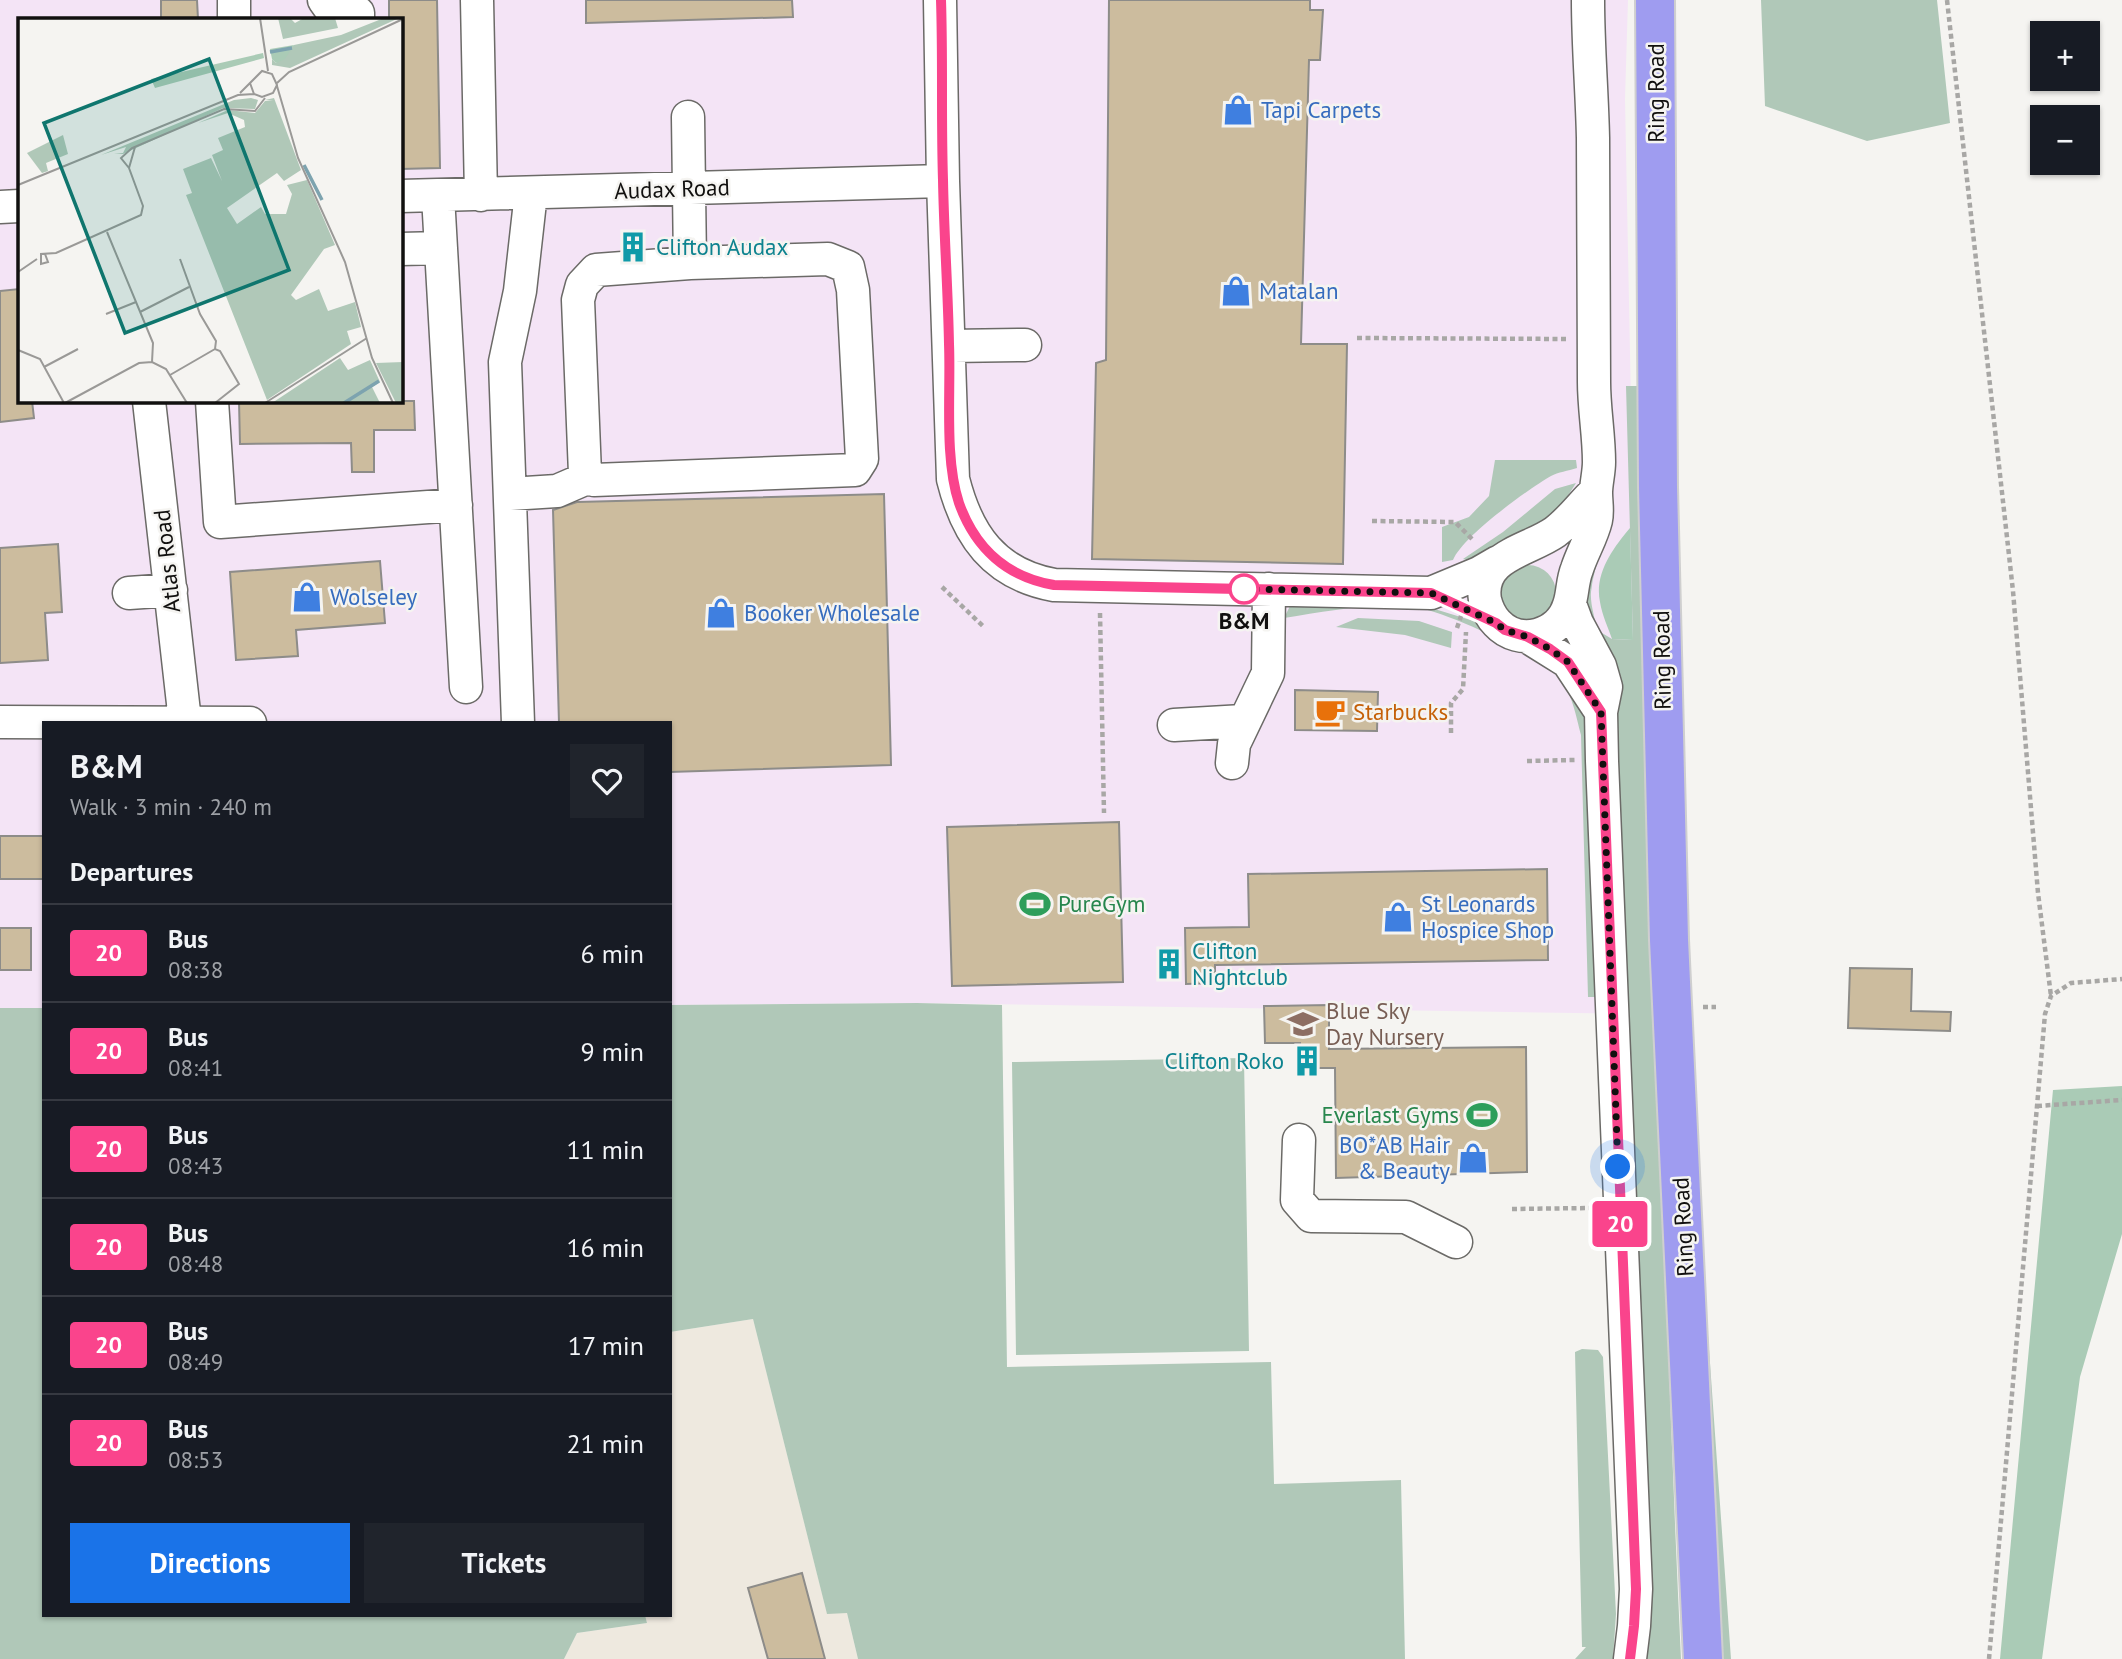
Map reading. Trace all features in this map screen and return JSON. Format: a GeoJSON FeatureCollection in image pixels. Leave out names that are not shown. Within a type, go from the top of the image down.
{"type":"FeatureCollection","features":[{"type":"Feature","properties":{"kind":"highway","name":"Ring Road"},"geometry":{"type":"LineString","coordinates":[[1655,0],[1658,487],[1668,913],[1703,1659]]}},
{"type":"Feature","properties":{"kind":"street"},"geometry":{"type":"LineString","coordinates":[[234,0],[234,18]]}},
{"type":"Feature","properties":{"kind":"street"},"geometry":{"type":"LineString","coordinates":[[324,0],[334,14],[358,13],[358,18]]}},
{"type":"Feature","properties":{"kind":"street"},"geometry":{"type":"LineString","coordinates":[[477,0],[481,195]]}},
{"type":"Feature","properties":{"kind":"street"},"geometry":{"type":"LineString","coordinates":[[940,0],[951,452],[953,479],[959,503],[978,540],[1004,566],[1032,581],[1054,585],[1431,593],[1496,623],[1505,630],[1528,637],[1568,662],[1601,712]]}},
{"type":"Feature","properties":{"kind":"street"},"geometry":{"type":"LineString","coordinates":[[1528,637],[1555,627],[1564,617],[1597,518],[1599,463],[1588,0]]}},
{"type":"Feature","properties":{"kind":"street"},"geometry":{"type":"LineString","coordinates":[[688,117],[690,264]]}},
{"type":"Feature","properties":{"kind":"street","name":"Audax Road"},"geometry":{"type":"LineString","coordinates":[[402,197],[943,181]]}},
{"type":"Feature","properties":{"kind":"street"},"geometry":{"type":"LineString","coordinates":[[519,721],[505,362],[520,291],[531,193]]}},
{"type":"Feature","properties":{"kind":"street"},"geometry":{"type":"LineString","coordinates":[[438,196],[466,687]]}},
{"type":"Feature","properties":{"kind":"street"},"geometry":{"type":"LineString","coordinates":[[0,207],[18,206]]}},
{"type":"Feature","properties":{"kind":"street"},"geometry":{"type":"LineString","coordinates":[[402,249],[440,248]]}},
{"type":"Feature","properties":{"kind":"street"},"geometry":{"type":"LineString","coordinates":[[510,494],[556,491],[587,478],[605,480],[855,470],[861,463],[853,290],[848,267],[828,258],[596,270],[582,285],[578,300],[587,478]]}},
{"type":"Feature","properties":{"kind":"street"},"geometry":{"type":"LineString","coordinates":[[950,346],[1025,345]]}},
{"type":"Feature","properties":{"kind":"street","name":"Atlas Road"},"geometry":{"type":"LineString","coordinates":[[149,402],[185,721]]}},
{"type":"Feature","properties":{"kind":"street"},"geometry":{"type":"LineString","coordinates":[[212,402],[220,522],[456,505]]}},
{"type":"Feature","properties":{"kind":"street"},"geometry":{"type":"LineString","coordinates":[[1431,593],[1479,573],[1555,532],[1596,491]]}},
{"type":"Feature","properties":{"kind":"street"},"geometry":{"type":"LineString","coordinates":[[1496,623],[1488,611],[1485,598],[1485,585],[1490,572],[1510,556],[1533,550],[1554,558],[1568,576],[1577,623],[1600,666],[1605,687],[1601,712],[1636,1589],[1630,1659]]}},
{"type":"Feature","properties":{"kind":"street"},"geometry":{"type":"LineString","coordinates":[[1232,763],[1234,744],[1243,721],[1268,673],[1269,589]]}},
{"type":"Feature","properties":{"kind":"street"},"geometry":{"type":"LineString","coordinates":[[129,593],[171,590]]}},
{"type":"Feature","properties":{"kind":"street"},"geometry":{"type":"LineString","coordinates":[[1174,725],[1243,721]]}},
{"type":"Feature","properties":{"kind":"street"},"geometry":{"type":"LineString","coordinates":[[0,722],[42,722]]}},
{"type":"Feature","properties":{"kind":"street"},"geometry":{"type":"LineString","coordinates":[[1299,1140],[1297,1200],[1311,1216],[1406,1217],[1456,1242]]}},
{"type":"Feature","properties":{"kind":"path"},"geometry":{"type":"LineString","coordinates":[[1947,0],[2013,591],[2038,893],[2051,996],[2045,1014],[1989,1659]]}},
{"type":"Feature","properties":{"kind":"path"},"geometry":{"type":"LineString","coordinates":[[1357,338],[1594,339]]}},
{"type":"Feature","properties":{"kind":"path"},"geometry":{"type":"LineString","coordinates":[[1372,521],[1455,522],[1474,541]]}},
{"type":"Feature","properties":{"kind":"path"},"geometry":{"type":"LineString","coordinates":[[942,587],[985,628]]}},
{"type":"Feature","properties":{"kind":"path"},"geometry":{"type":"LineString","coordinates":[[1100,608],[1104,813]]}},
{"type":"Feature","properties":{"kind":"path"},"geometry":{"type":"LineString","coordinates":[[1451,733],[1451,703],[1463,689],[1466,632]]}},
{"type":"Feature","properties":{"kind":"path"},"geometry":{"type":"LineString","coordinates":[[1528,761],[1575,760]]}},
{"type":"Feature","properties":{"kind":"path"},"geometry":{"type":"LineString","coordinates":[[2051,996],[2071,983],[2122,979]]}},
{"type":"Feature","properties":{"kind":"path"},"geometry":{"type":"LineString","coordinates":[[2037,1106],[2122,1100]]}},
{"type":"Feature","properties":{"kind":"path"},"geometry":{"type":"LineString","coordinates":[[1511,1209],[1590,1208]]}},
{"type":"Feature","properties":{"kind":"shaded area"},"geometry":{"type":"Polygon","coordinates":[[[0,0],[1628,0],[1625,99],[1643,1014],[917,1003],[672,1005],[672,721],[42,721],[42,1008],[0,1008],[0,0]]]}},
{"type":"Feature","properties":{"kind":"shaded area"},"geometry":{"type":"Polygon","coordinates":[[[753,1319],[827,1613],[847,1613],[858,1659],[564,1659],[577,1633],[647,1623],[646,1617],[672,1617],[672,1332],[753,1319]]]}},
{"type":"Feature","properties":{"kind":"green space"},"geometry":{"type":"Polygon","coordinates":[[[1761,0],[1937,0],[1950,123],[1867,141],[1765,106],[1761,0]]]}},
{"type":"Feature","properties":{"kind":"green space"},"geometry":{"type":"Polygon","coordinates":[[[1626,386],[1642,386],[1663,1182],[1681,1659],[1640,1659],[1585,584],[1609,505],[1614,506],[1595,570],[1591,601],[1597,630],[1612,639],[1633,640],[1626,386]]]}},
{"type":"Feature","properties":{"kind":"green space"},"geometry":{"type":"Polygon","coordinates":[[[1495,460],[1576,460],[1577,468],[1554,475],[1527,492],[1482,527],[1453,560],[1442,562],[1442,527],[1469,517],[1489,496],[1495,460]]]}},
{"type":"Feature","properties":{"kind":"green space"},"geometry":{"type":"Polygon","coordinates":[[[1576,483],[1557,513],[1471,561],[1463,559],[1503,532],[1555,489],[1576,483]]]}},
{"type":"Feature","properties":{"kind":"green space"},"geometry":{"type":"Polygon","coordinates":[[[1630,528],[1633,640],[1612,639],[1601,607],[1600,581],[1611,553],[1630,528]]]}},
{"type":"Feature","properties":{"kind":"green space"},"geometry":{"type":"Polygon","coordinates":[[[1528,565],[1539,567],[1548,573],[1554,582],[1554,604],[1548,613],[1539,619],[1528,621],[1517,619],[1508,613],[1502,604],[1500,593],[1502,582],[1508,573],[1517,567],[1528,565]]]}},
{"type":"Feature","properties":{"kind":"green space"},"geometry":{"type":"Polygon","coordinates":[[[1415,603],[1477,622],[1534,649],[1581,699],[1588,733],[1597,997],[1588,997],[1581,735],[1573,704],[1562,682],[1546,667],[1510,645],[1466,624],[1427,610],[1397,606],[1364,607],[1284,618],[1291,604],[1415,603]]]}},
{"type":"Feature","properties":{"kind":"green space"},"geometry":{"type":"Polygon","coordinates":[[[1358,618],[1419,621],[1452,632],[1451,648],[1405,635],[1336,627],[1358,618]]]}},
{"type":"Feature","properties":{"kind":"green space"},"geometry":{"type":"Polygon","coordinates":[[[672,1005],[1002,1005],[1007,1367],[1271,1362],[1274,1484],[1401,1480],[1405,1659],[858,1659],[847,1613],[827,1614],[753,1319],[672,1332],[672,1005]]]}},
{"type":"Feature","properties":{"kind":"green space"},"geometry":{"type":"Polygon","coordinates":[[[0,1008],[42,1008],[42,1617],[646,1617],[647,1623],[577,1633],[564,1659],[0,1659],[0,1008]]]}},
{"type":"Feature","properties":{"kind":"green space"},"geometry":{"type":"Polygon","coordinates":[[[1244,1058],[1249,1351],[1016,1355],[1012,1062],[1244,1058]]]}},
{"type":"Feature","properties":{"kind":"green space"},"geometry":{"type":"Polygon","coordinates":[[[2122,1086],[2122,1234],[2080,1377],[2042,1659],[2000,1659],[2053,1090],[2122,1086]]]}},
{"type":"Feature","properties":{"kind":"green space"},"geometry":{"type":"Polygon","coordinates":[[[1707,1321],[1731,1659],[1719,1659],[1707,1321]]]}},
{"type":"Feature","properties":{"kind":"green space"},"geometry":{"type":"Polygon","coordinates":[[[1582,1349],[1598,1350],[1603,1357],[1616,1614],[1613,1659],[1575,1659],[1586,1647],[1582,1647],[1575,1352],[1582,1349]]]}},
{"type":"Feature","properties":{"kind":"building"},"geometry":{"type":"Polygon","coordinates":[[[161,0],[197,0],[198,18],[161,18],[161,0]]]}},
{"type":"Feature","properties":{"kind":"building"},"geometry":{"type":"Polygon","coordinates":[[[389,0],[437,0],[440,168],[402,169],[402,18],[389,18],[389,0]]]}},
{"type":"Feature","properties":{"kind":"building"},"geometry":{"type":"Polygon","coordinates":[[[586,0],[792,0],[793,17],[586,23],[586,0]]]}},
{"type":"Feature","properties":{"kind":"building"},"geometry":{"type":"Polygon","coordinates":[[[1109,0],[1310,0],[1310,10],[1323,10],[1320,60],[1309,60],[1301,344],[1347,344],[1343,564],[1092,559],[1096,363],[1106,360],[1109,0]]]}},
{"type":"Feature","properties":{"kind":"building"},"geometry":{"type":"Polygon","coordinates":[[[18,289],[18,402],[32,402],[34,418],[0,422],[0,291],[18,289]]]}},
{"type":"Feature","properties":{"kind":"building"},"geometry":{"type":"Polygon","coordinates":[[[414,401],[415,430],[374,430],[374,472],[352,472],[351,443],[240,444],[239,402],[414,401]]]}},
{"type":"Feature","properties":{"kind":"building","name":"Booker Wholesale"},"geometry":{"type":"Polygon","coordinates":[[[884,494],[891,765],[672,772],[672,721],[559,721],[553,510],[577,502],[884,494]]]}},
{"type":"Feature","properties":{"kind":"building"},"geometry":{"type":"Polygon","coordinates":[[[58,544],[62,612],[45,613],[48,660],[0,663],[0,548],[58,544]]]}},
{"type":"Feature","properties":{"kind":"building","name":"Wolseley"},"geometry":{"type":"Polygon","coordinates":[[[380,561],[385,623],[296,630],[298,656],[236,660],[230,572],[380,561]]]}},
{"type":"Feature","properties":{"kind":"building"},"geometry":{"type":"Polygon","coordinates":[[[1295,690],[1378,692],[1377,731],[1295,730],[1295,690]]]}},
{"type":"Feature","properties":{"kind":"building","name":"PureGym"},"geometry":{"type":"Polygon","coordinates":[[[1119,822],[1123,982],[952,986],[947,827],[1119,822]]]}},
{"type":"Feature","properties":{"kind":"building"},"geometry":{"type":"Polygon","coordinates":[[[0,836],[42,836],[42,879],[0,879],[0,836]]]}},
{"type":"Feature","properties":{"kind":"building","name":"St Leonards Hospice Shop"},"geometry":{"type":"Polygon","coordinates":[[[1547,869],[1548,960],[1215,965],[1215,983],[1186,984],[1185,928],[1249,927],[1248,874],[1547,869]]]}},
{"type":"Feature","properties":{"kind":"building"},"geometry":{"type":"Polygon","coordinates":[[[0,928],[31,928],[31,970],[0,970],[0,928]]]}},
{"type":"Feature","properties":{"kind":"building"},"geometry":{"type":"Polygon","coordinates":[[[1850,968],[1912,969],[1911,1011],[1951,1012],[1950,1031],[1848,1028],[1850,968]]]}},
{"type":"Feature","properties":{"kind":"building"},"geometry":{"type":"Polygon","coordinates":[[[1329,1005],[1329,1049],[1526,1047],[1527,1172],[1336,1178],[1335,1068],[1301,1068],[1300,1043],[1265,1043],[1264,1006],[1329,1005]]]}},
{"type":"Feature","properties":{"kind":"building"},"geometry":{"type":"Polygon","coordinates":[[[802,1573],[825,1659],[768,1659],[748,1588],[802,1573]]]}},
{"type":"Feature","properties":{"kind":"bus line","name":"20"},"geometry":{"type":"LineString","coordinates":[[941,0],[951,452],[953,479],[959,503],[978,540],[1017,575],[1054,585],[1431,593],[1550,649],[1568,662],[1601,712],[1636,1589],[1630,1659]]}},
{"type":"Feature","properties":{"kind":"place","name":"Tapi Carpets"},"geometry":{"type":"Point","coordinates":[1238,110]}},
{"type":"Feature","properties":{"kind":"place","name":"Clifton Audax"},"geometry":{"type":"Point","coordinates":[633,247]}},
{"type":"Feature","properties":{"kind":"place","name":"Matalan"},"geometry":{"type":"Point","coordinates":[1236,291]}},
{"type":"Feature","properties":{"kind":"place","name":"B&M"},"geometry":{"type":"Point","coordinates":[1244,589]}},
{"type":"Feature","properties":{"kind":"place","name":"Wolseley"},"geometry":{"type":"Point","coordinates":[307,597]}},
{"type":"Feature","properties":{"kind":"place","name":"Booker Wholesale"},"geometry":{"type":"Point","coordinates":[721,613]}},
{"type":"Feature","properties":{"kind":"place","name":"Starbucks"},"geometry":{"type":"Point","coordinates":[1330,712]}},
{"type":"Feature","properties":{"kind":"place","name":"PureGym"},"geometry":{"type":"Point","coordinates":[1035,904]}},
{"type":"Feature","properties":{"kind":"place","name":"St Leonards Hospice Shop"},"geometry":{"type":"Point","coordinates":[1398,917]}},
{"type":"Feature","properties":{"kind":"place","name":"Clifton Nightclub"},"geometry":{"type":"Point","coordinates":[1169,964]}},
{"type":"Feature","properties":{"kind":"place","name":"Blue Sky Day Nursery"},"geometry":{"type":"Point","coordinates":[1303,1024]}},
{"type":"Feature","properties":{"kind":"place","name":"Clifton Roko"},"geometry":{"type":"Point","coordinates":[1307,1061]}},
{"type":"Feature","properties":{"kind":"place","name":"Everlast Gyms"},"geometry":{"type":"Point","coordinates":[1482,1115]}},
{"type":"Feature","properties":{"kind":"place","name":"BO*AB Hair & Beauty"},"geometry":{"type":"Point","coordinates":[1473,1158]}},
{"type":"Feature","properties":{"kind":"route"},"geometry":{"type":"LineString","coordinates":[[1244,589],[1431,593],[1496,623],[1505,630],[1537,641],[1568,662],[1585,686],[1601,712],[1618,1167]]}}]}
